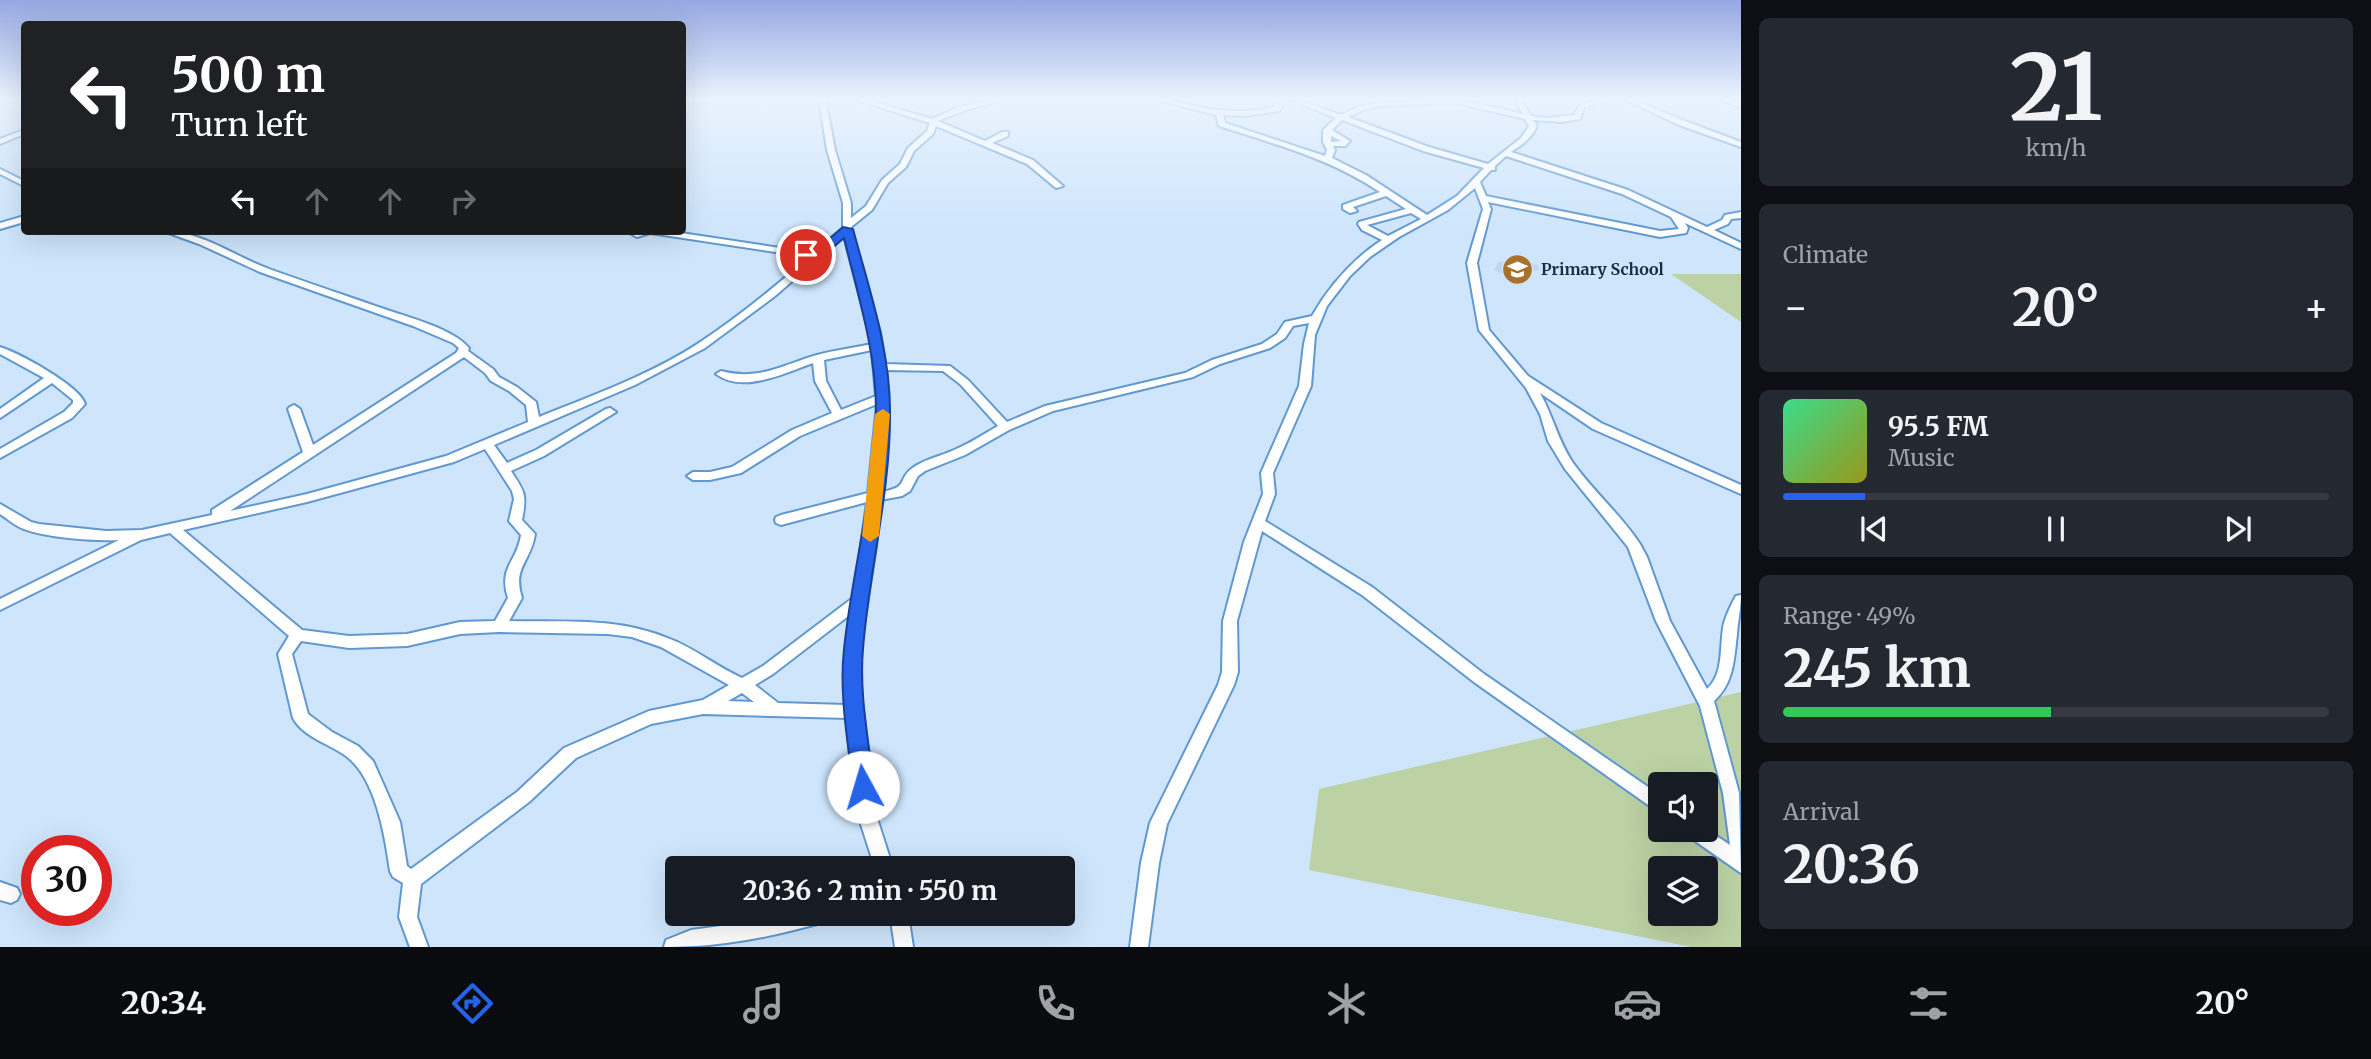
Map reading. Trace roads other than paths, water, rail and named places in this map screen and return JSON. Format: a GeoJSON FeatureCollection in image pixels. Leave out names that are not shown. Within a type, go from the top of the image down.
{"type":"FeatureCollection","features":[{"type":"Feature","properties":{"kind":"street"},"geometry":{"type":"LineString","coordinates":[[830,142],[847,203],[847,227],[880,366],[882,398],[875,497],[853,650],[853,693],[866,812],[880,856]]}},
{"type":"Feature","properties":{"kind":"street"},"geometry":{"type":"LineString","coordinates":[[0,508],[26,525],[39,529],[106,536],[142,535],[307,498],[433,464],[488,444],[631,383],[701,346],[772,294],[869,208],[885,182],[921,142]]}},
{"type":"Feature","properties":{"kind":"street"},"geometry":{"type":"LineString","coordinates":[[980,142],[1037,166],[1059,186]]}},
{"type":"Feature","properties":{"kind":"street"},"geometry":{"type":"LineString","coordinates":[[984,144],[988,142]]}},
{"type":"Feature","properties":{"kind":"street"},"geometry":{"type":"LineString","coordinates":[[1277,142],[1328,159],[1363,177],[1385,194],[1427,219]]}},
{"type":"Feature","properties":{"kind":"street"},"geometry":{"type":"LineString","coordinates":[[1328,159],[1331,150],[1328,144],[1344,142]]}},
{"type":"Feature","properties":{"kind":"street"},"geometry":{"type":"LineString","coordinates":[[1412,142],[1447,155],[1484,176]]}},
{"type":"Feature","properties":{"kind":"street"},"geometry":{"type":"LineString","coordinates":[[1139,947],[1150,863],[1159,823],[1226,685],[1230,672],[1230,621],[1258,522],[1269,494],[1267,473],[1305,386],[1309,371],[1306,356],[1308,338],[1316,318],[1352,267],[1388,239],[1454,202],[1484,176],[1497,159],[1518,142]]}},
{"type":"Feature","properties":{"kind":"street"},"geometry":{"type":"LineString","coordinates":[[1506,153],[1625,192],[1741,246]]}},
{"type":"Feature","properties":{"kind":"street"},"geometry":{"type":"LineString","coordinates":[[1447,155],[1484,176]]}},
{"type":"Feature","properties":{"kind":"street"},"geometry":{"type":"LineString","coordinates":[[1,172],[21,182]]}},
{"type":"Feature","properties":{"kind":"street"},"geometry":{"type":"LineString","coordinates":[[1484,176],[1483,198],[1487,209],[1472,263],[1479,292],[1482,323],[1496,348],[1531,387],[1546,414],[1554,441],[1569,466],[1637,550],[1663,621],[1706,699],[1731,793],[1741,864]]}},
{"type":"Feature","properties":{"kind":"street"},"geometry":{"type":"LineString","coordinates":[[1353,211],[1346,207],[1385,194]]}},
{"type":"Feature","properties":{"kind":"street"},"geometry":{"type":"LineString","coordinates":[[1483,198],[1660,234],[1683,230],[1672,213]]}},
{"type":"Feature","properties":{"kind":"street"},"geometry":{"type":"LineString","coordinates":[[1388,239],[1362,224],[1411,210]]}},
{"type":"Feature","properties":{"kind":"street"},"geometry":{"type":"LineString","coordinates":[[1708,230],[1725,222],[1728,217],[1741,215]]}},
{"type":"Feature","properties":{"kind":"street"},"geometry":{"type":"LineString","coordinates":[[0,226],[21,220]]}},
{"type":"Feature","properties":{"kind":"street"},"geometry":{"type":"LineString","coordinates":[[180,235],[263,270],[417,324],[457,341],[464,348],[463,352],[492,377],[513,388],[532,404],[534,424]]}},
{"type":"Feature","properties":{"kind":"street"},"geometry":{"type":"LineString","coordinates":[[676,235],[806,255],[819,253]]}},
{"type":"Feature","properties":{"kind":"street"},"geometry":{"type":"LineString","coordinates":[[781,520],[898,493],[906,488],[913,474],[921,468],[961,452],[1005,427],[1063,404],[1189,375],[1216,362],[1266,346],[1281,336],[1289,324],[1316,318]]}},
{"type":"Feature","properties":{"kind":"street"},"geometry":{"type":"LineString","coordinates":[[720,374],[744,379],[819,358],[877,346]]}},
{"type":"Feature","properties":{"kind":"street"},"geometry":{"type":"LineString","coordinates":[[0,350],[52,378],[78,399],[79,404],[68,415],[0,454]]}},
{"type":"Feature","properties":{"kind":"street"},"geometry":{"type":"LineString","coordinates":[[210,518],[309,452],[405,393],[463,352]]}},
{"type":"Feature","properties":{"kind":"street"},"geometry":{"type":"LineString","coordinates":[[819,358],[817,367],[821,387],[838,414]]}},
{"type":"Feature","properties":{"kind":"street"},"geometry":{"type":"LineString","coordinates":[[880,366],[946,368],[964,382],[1005,427]]}},
{"type":"Feature","properties":{"kind":"street"},"geometry":{"type":"LineString","coordinates":[[1520,375],[1597,426],[1741,490]]}},
{"type":"Feature","properties":{"kind":"street"},"geometry":{"type":"LineString","coordinates":[[0,414],[52,378]]}},
{"type":"Feature","properties":{"kind":"street"},"geometry":{"type":"LineString","coordinates":[[694,476],[717,477],[737,470],[797,433],[882,398]]}},
{"type":"Feature","properties":{"kind":"street"},"geometry":{"type":"LineString","coordinates":[[294,409],[309,452]]}},
{"type":"Feature","properties":{"kind":"street"},"geometry":{"type":"LineString","coordinates":[[505,469],[540,453],[610,412]]}},
{"type":"Feature","properties":{"kind":"street"},"geometry":{"type":"LineString","coordinates":[[488,444],[505,469],[520,499],[515,521],[528,534],[510,574],[515,598],[499,626]]}},
{"type":"Feature","properties":{"kind":"street"},"geometry":{"type":"LineString","coordinates":[[1258,522],[1367,591],[1479,678],[1648,797]]}},
{"type":"Feature","properties":{"kind":"street"},"geometry":{"type":"LineString","coordinates":[[172,528],[298,635],[349,642],[395,640],[460,628],[499,626],[633,631],[666,643],[743,685],[774,709]]}},
{"type":"Feature","properties":{"kind":"street"},"geometry":{"type":"LineString","coordinates":[[0,605],[142,535]]}},
{"type":"Feature","properties":{"kind":"street"},"geometry":{"type":"LineString","coordinates":[[703,707],[768,670],[860,600]]}},
{"type":"Feature","properties":{"kind":"street"},"geometry":{"type":"LineString","coordinates":[[1706,699],[1723,682],[1731,668],[1731,617],[1741,600]]}},
{"type":"Feature","properties":{"kind":"street"},"geometry":{"type":"LineString","coordinates":[[298,635],[285,654],[301,718],[361,758],[391,822],[399,871],[412,879]]}},
{"type":"Feature","properties":{"kind":"street"},"geometry":{"type":"LineString","coordinates":[[419,947],[408,917],[412,879],[523,797],[570,753],[649,718],[703,707],[856,712]]}},
{"type":"Feature","properties":{"kind":"street"},"geometry":{"type":"LineString","coordinates":[[1711,842],[1741,864]]}},
{"type":"Feature","properties":{"kind":"street"},"geometry":{"type":"LineString","coordinates":[[673,947],[691,939],[774,926]]}},
{"type":"Feature","properties":{"kind":"street"},"geometry":{"type":"LineString","coordinates":[[900,926],[904,947]]}},
{"type":"Feature","properties":{"kind":"place","name":"Primary School"},"geometry":{"type":"Point","coordinates":[1518,269]}}]}
